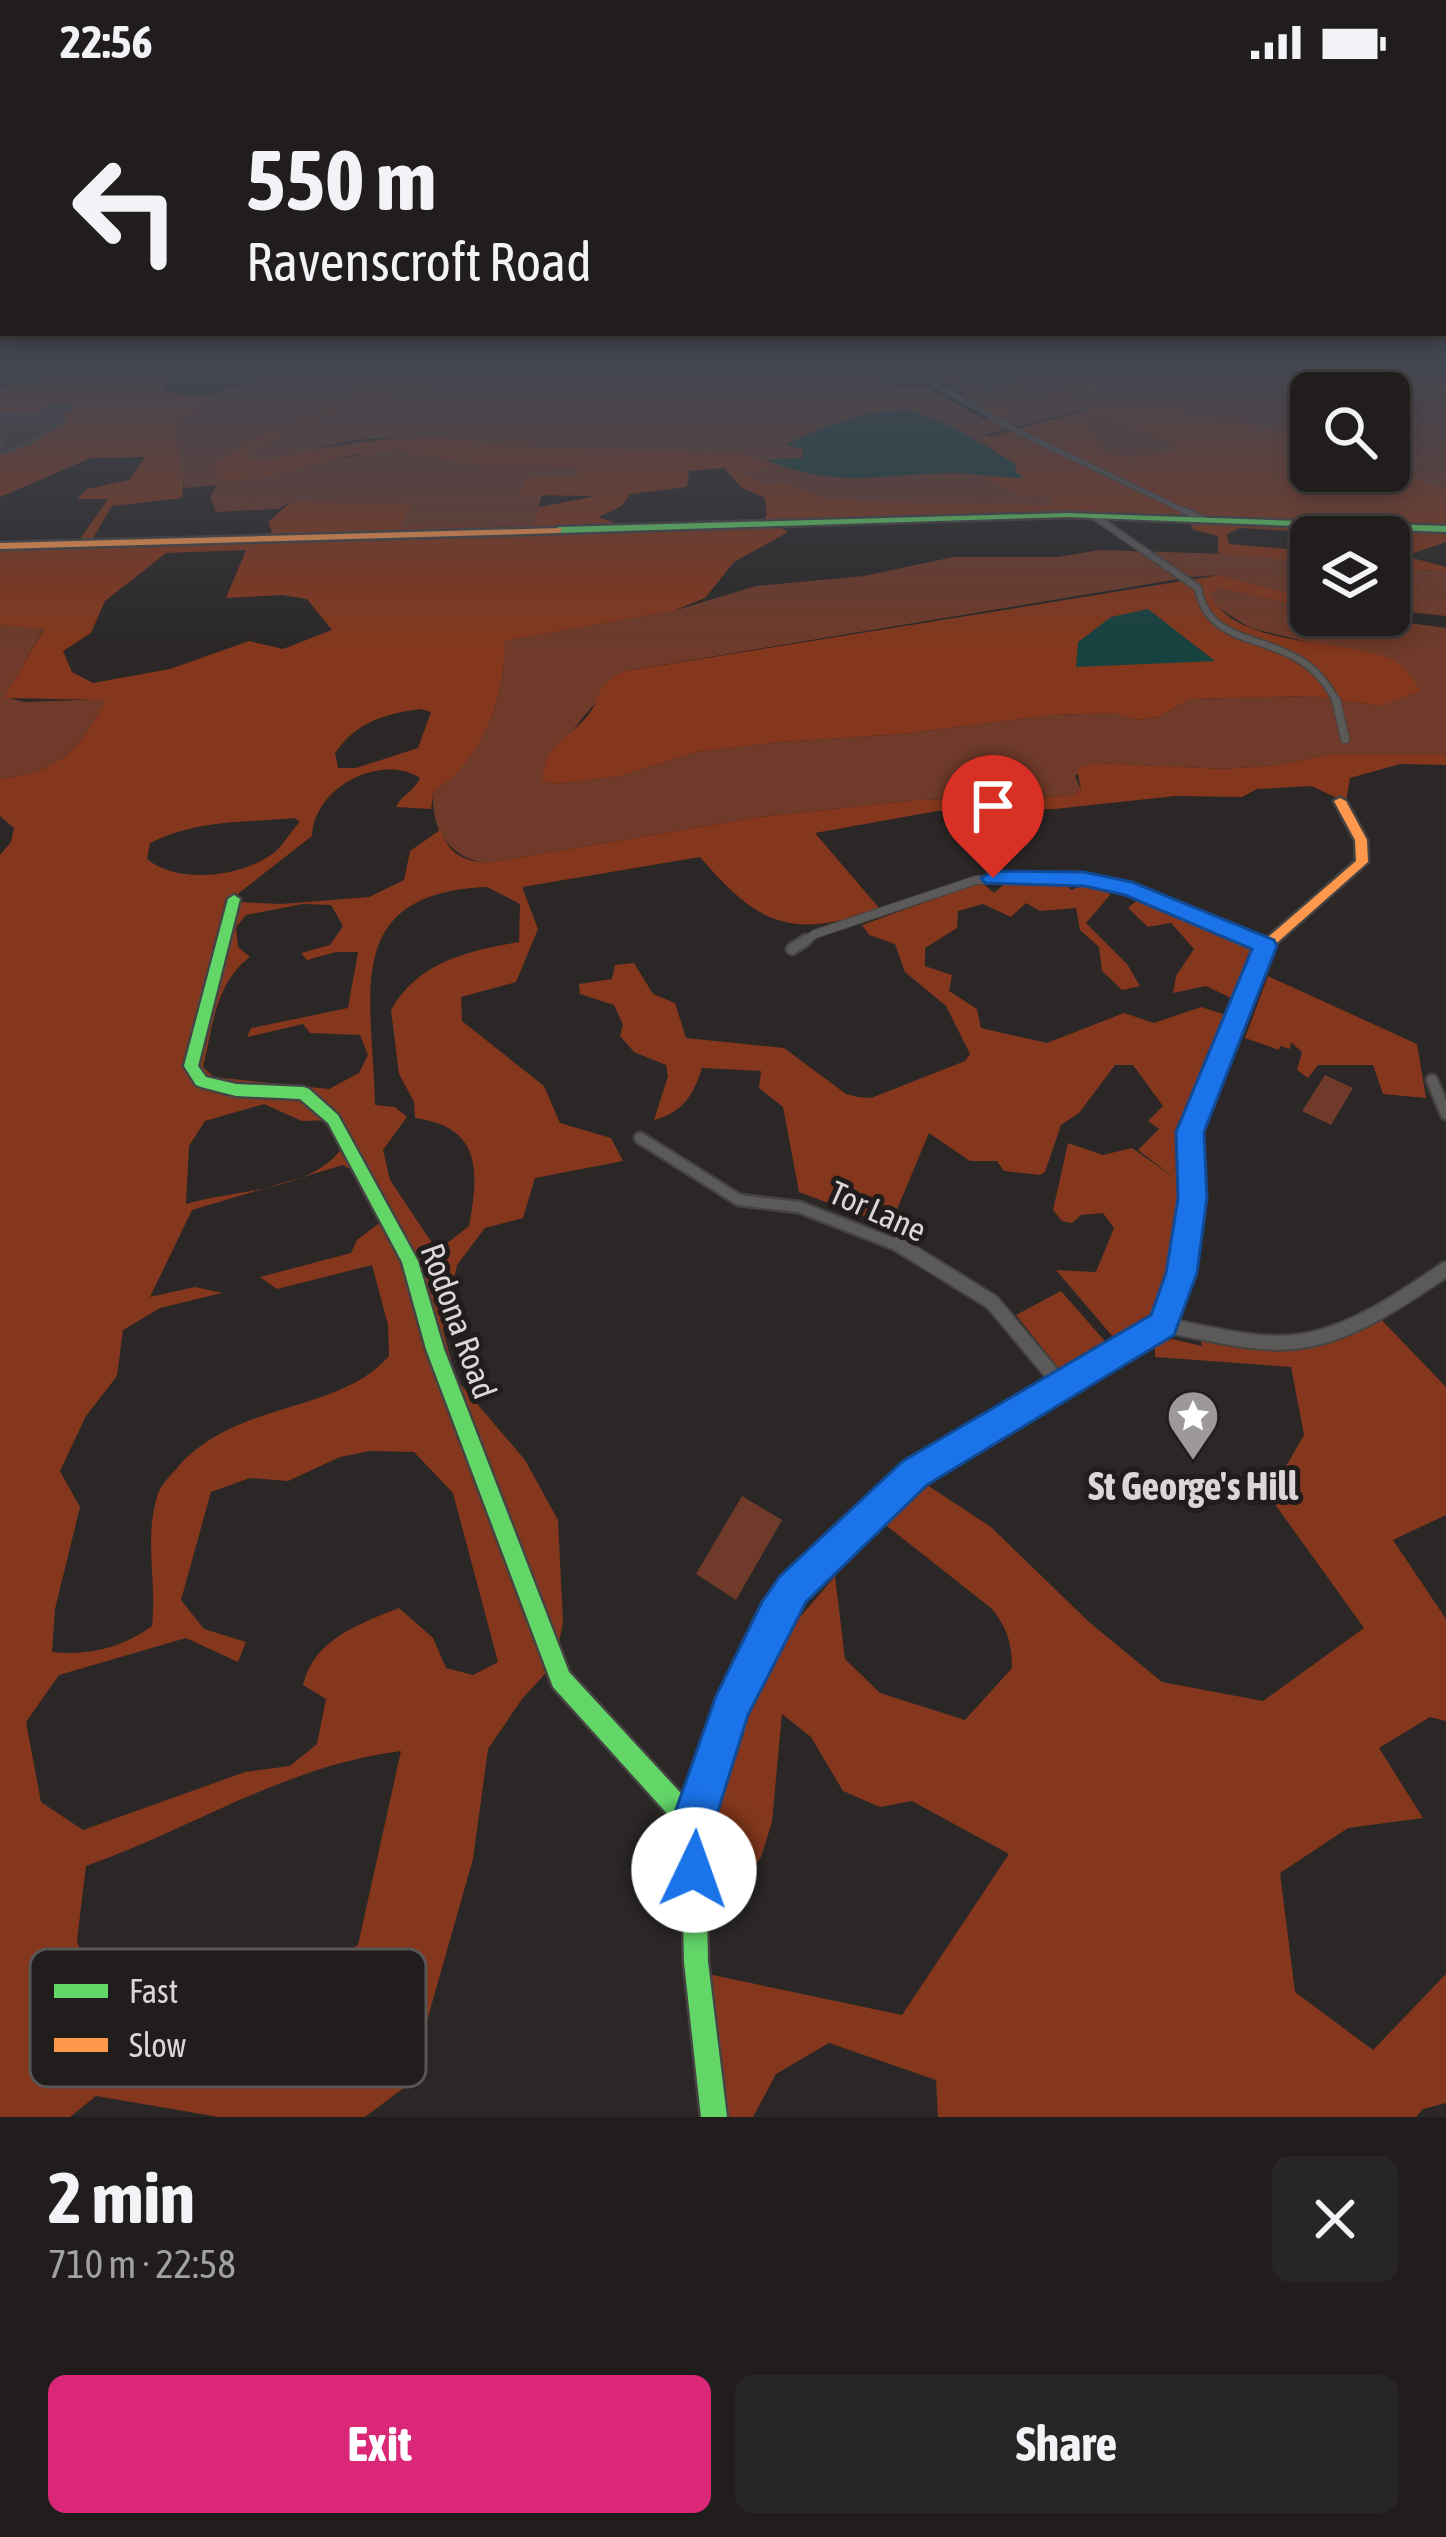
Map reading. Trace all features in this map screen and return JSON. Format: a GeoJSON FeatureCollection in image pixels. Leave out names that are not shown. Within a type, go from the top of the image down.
{"type":"FeatureCollection","features":[{"type":"Feature","properties":{"kind":"street"},"geometry":{"type":"LineString","coordinates":[[1074,458],[1203,519]]}},
{"type":"Feature","properties":{"kind":"street"},"geometry":{"type":"LineString","coordinates":[[1094,515],[1198,588],[1200,605],[1215,621],[1311,662],[1333,686],[1345,740]]}},
{"type":"Feature","properties":{"kind":"street"},"geometry":{"type":"LineString","coordinates":[[0,547],[1094,515],[1446,529]]}},
{"type":"Feature","properties":{"kind":"street"},"geometry":{"type":"LineString","coordinates":[[714,2117],[696,1963],[693,1824],[741,1682],[793,1589],[915,1473],[1163,1324],[1181,1273],[1192,1198],[1190,1132],[1265,946],[1362,862],[1361,840],[1340,801]]}},
{"type":"Feature","properties":{"kind":"street"},"geometry":{"type":"LineString","coordinates":[[792,949],[815,934],[993,878],[1084,879],[1132,890],[1265,946]]}},
{"type":"Feature","properties":{"kind":"street","name":"Rodona Road"},"geometry":{"type":"LineString","coordinates":[[234,899],[191,1066],[201,1081],[236,1090],[304,1093],[333,1119],[410,1261],[435,1349],[561,1679],[693,1824]]}},
{"type":"Feature","properties":{"kind":"street"},"geometry":{"type":"LineString","coordinates":[[1432,1080],[1446,1114]]}},
{"type":"Feature","properties":{"kind":"street","name":"Tor Lane"},"geometry":{"type":"LineString","coordinates":[[640,1138],[739,1200],[799,1207],[887,1238],[992,1302],[1063,1387]]}},
{"type":"Feature","properties":{"kind":"street"},"geometry":{"type":"LineString","coordinates":[[1163,1324],[1247,1339],[1307,1340],[1374,1312],[1445,1271]]}},
{"type":"Feature","properties":{"kind":"shaded area"},"geometry":{"type":"Polygon","coordinates":[[[0,458],[98,458],[91,458],[0,497],[0,458]]]}},
{"type":"Feature","properties":{"kind":"shaded area"},"geometry":{"type":"Polygon","coordinates":[[[144,458],[180,458],[182,498],[112,506],[93,538],[80,539],[108,499],[77,499],[87,489],[129,480],[144,458]]]}},
{"type":"Feature","properties":{"kind":"shaded area"},"geometry":{"type":"Polygon","coordinates":[[[177,458],[290,458],[220,482],[343,458],[436,458],[482,466],[578,467],[577,483],[544,487],[534,526],[399,527],[411,503],[291,502],[278,509],[216,512],[210,497],[217,485],[185,488],[177,458]]]}},
{"type":"Feature","properties":{"kind":"shaded area"},"geometry":{"type":"Polygon","coordinates":[[[251,458],[255,462],[340,458],[261,478],[219,482],[212,459],[251,458]]]}},
{"type":"Feature","properties":{"kind":"shaded area"},"geometry":{"type":"Polygon","coordinates":[[[436,458],[753,458],[776,467],[742,473],[764,484],[783,482],[823,498],[1054,505],[1048,497],[1017,494],[988,482],[988,477],[1023,478],[1002,458],[1290,458],[1290,492],[1410,492],[1410,476],[1446,490],[1446,542],[1410,554],[1410,516],[1290,516],[1290,531],[1240,528],[1227,534],[1229,544],[1290,549],[1290,560],[1218,553],[1218,536],[1194,530],[1189,523],[1129,516],[778,525],[788,532],[734,562],[705,598],[673,611],[504,641],[501,684],[488,726],[465,763],[434,791],[431,809],[396,807],[420,778],[404,771],[369,772],[352,779],[324,803],[312,836],[235,896],[240,902],[281,904],[369,897],[404,880],[410,851],[440,830],[457,854],[486,863],[759,817],[917,800],[1071,796],[1081,789],[1077,769],[1094,763],[1224,769],[1327,755],[1446,755],[1446,765],[1400,764],[1350,778],[1346,802],[1311,786],[1257,789],[1242,797],[1175,796],[1055,809],[937,811],[815,833],[880,909],[823,923],[800,924],[760,912],[700,857],[522,887],[538,929],[516,982],[461,997],[462,1021],[544,1086],[560,1123],[611,1138],[623,1161],[535,1178],[523,1218],[485,1228],[457,1265],[443,1330],[456,1379],[525,1460],[558,1520],[563,1622],[555,1663],[522,1699],[488,1749],[473,1859],[426,2024],[426,1949],[351,1949],[358,1945],[401,1751],[278,1784],[86,1866],[80,1949],[30,1949],[30,2087],[405,2087],[365,2117],[219,2117],[96,2096],[70,2117],[0,2117],[0,855],[11,842],[14,828],[0,816],[0,779],[38,770],[65,756],[106,700],[4,698],[44,629],[0,625],[0,550],[264,538],[272,532],[268,522],[291,502],[412,503],[400,527],[533,526],[539,507],[597,496],[518,495],[526,478],[577,476],[577,467],[482,466],[436,458]],[[724,468],[689,471],[687,487],[630,494],[622,506],[598,517],[631,528],[774,521],[763,521],[765,498],[742,488],[724,468]],[[246,550],[166,553],[105,601],[91,633],[63,651],[72,672],[93,683],[170,669],[249,641],[283,649],[332,630],[307,599],[282,595],[226,598],[246,550]],[[420,709],[372,721],[335,753],[338,768],[356,768],[418,748],[431,712],[420,709]],[[295,818],[203,826],[150,843],[147,859],[193,875],[229,872],[275,852],[300,822],[295,818]],[[487,887],[440,894],[407,908],[386,930],[375,958],[371,1026],[375,1105],[395,1107],[407,1117],[383,1150],[390,1180],[432,1243],[446,1244],[469,1226],[474,1188],[471,1155],[453,1131],[415,1118],[414,1102],[399,1074],[391,1010],[415,980],[446,961],[519,942],[520,904],[487,887]],[[303,904],[246,915],[236,927],[238,947],[250,957],[222,993],[203,1067],[214,1077],[329,1089],[359,1073],[368,1055],[360,1035],[310,1033],[303,1024],[247,1037],[251,1028],[348,1008],[358,952],[307,960],[301,953],[330,945],[343,926],[331,905],[303,904]],[[264,1104],[205,1121],[189,1146],[186,1204],[267,1188],[192,1210],[150,1297],[195,1287],[222,1293],[160,1308],[123,1330],[117,1376],[86,1416],[60,1471],[80,1507],[55,1609],[52,1652],[104,1649],[152,1626],[151,1529],[157,1497],[169,1477],[202,1445],[257,1418],[343,1388],[368,1375],[389,1356],[388,1325],[372,1265],[277,1289],[260,1277],[351,1253],[357,1240],[386,1218],[359,1174],[343,1165],[300,1178],[331,1160],[344,1145],[333,1120],[302,1121],[264,1104]],[[370,1451],[340,1457],[288,1481],[250,1478],[211,1492],[181,1600],[204,1629],[246,1642],[238,1662],[186,1638],[59,1675],[26,1722],[41,1802],[83,1830],[245,1772],[290,1766],[317,1744],[326,1699],[303,1685],[317,1656],[340,1635],[399,1608],[433,1638],[446,1668],[473,1675],[498,1662],[453,1493],[414,1452],[370,1451]]]}},
{"type":"Feature","properties":{"kind":"shaded area"},"geometry":{"type":"Polygon","coordinates":[[[752,458],[1012,458],[1064,506],[844,501],[763,486],[740,473],[773,466],[752,458]]]}},
{"type":"Feature","properties":{"kind":"shaded area"},"geometry":{"type":"Polygon","coordinates":[[[1410,458],[1446,458],[1446,492],[1410,477],[1410,458]]]}},
{"type":"Feature","properties":{"kind":"shaded area"},"geometry":{"type":"Polygon","coordinates":[[[1100,550],[1290,559],[1290,593],[1220,575],[1191,577],[626,671],[579,722],[543,781],[557,784],[620,776],[697,752],[780,742],[902,734],[1052,715],[1116,713],[1138,720],[1158,717],[1190,699],[1312,696],[1380,706],[1316,644],[1250,628],[1214,605],[1210,592],[1221,588],[1290,604],[1290,636],[1410,636],[1410,623],[1446,628],[1446,755],[1327,755],[1224,769],[1094,763],[1075,776],[1081,789],[1071,796],[917,800],[759,817],[486,863],[452,848],[438,829],[434,791],[465,763],[488,726],[501,684],[503,641],[673,611],[756,586],[864,576],[953,557],[1057,557],[1100,550]]]}},
{"type":"Feature","properties":{"kind":"shaded area"},"geometry":{"type":"Polygon","coordinates":[[[1410,557],[1446,567],[1446,571],[1410,570],[1410,557]]]}},
{"type":"Feature","properties":{"kind":"shaded area"},"geometry":{"type":"Polygon","coordinates":[[[1410,570],[1446,571],[1446,616],[1410,612],[1410,570]]]}},
{"type":"Feature","properties":{"kind":"shaded area"},"geometry":{"type":"Polygon","coordinates":[[[1220,575],[1290,593],[1290,604],[1221,588],[1210,592],[1221,610],[1239,623],[1388,658],[1407,672],[1420,691],[1380,706],[1312,696],[1190,699],[1158,717],[1137,720],[1116,713],[1052,715],[902,734],[780,742],[697,752],[620,776],[557,784],[542,781],[556,746],[584,720],[607,682],[626,671],[1220,575]]]}},
{"type":"Feature","properties":{"kind":"shaded area"},"geometry":{"type":"Polygon","coordinates":[[[0,625],[44,628],[5,697],[24,702],[107,699],[66,756],[39,770],[0,779],[0,625]]]}},
{"type":"Feature","properties":{"kind":"shaded area"},"geometry":{"type":"Polygon","coordinates":[[[981,882],[994,893],[1007,882],[1065,883],[1071,890],[1087,884],[1106,887],[1110,895],[1086,923],[1127,964],[1140,986],[1122,990],[1102,971],[1099,947],[1080,930],[1076,908],[1040,911],[1026,903],[1011,917],[983,904],[958,911],[957,928],[925,948],[925,966],[952,975],[949,991],[977,1009],[981,1028],[1047,1043],[1124,1013],[1154,1023],[1201,1007],[1236,1018],[1190,1134],[1187,1187],[1170,1276],[1154,1321],[1119,1344],[1056,1270],[1096,1272],[1114,1228],[1103,1213],[1081,1215],[1072,1223],[1062,1221],[1053,1210],[1068,1143],[1103,1155],[1132,1148],[1176,1179],[1138,1150],[1159,1129],[1148,1121],[1163,1106],[1133,1065],[1115,1065],[1079,1113],[1061,1125],[1040,1175],[1004,1171],[997,1161],[970,1161],[929,1133],[890,1226],[799,1192],[783,1107],[759,1088],[761,1071],[702,1068],[686,1102],[654,1120],[668,1076],[666,1065],[634,1052],[620,1036],[623,1025],[614,1005],[580,994],[579,984],[612,979],[615,965],[634,963],[653,994],[675,1003],[686,1038],[784,1048],[846,1094],[871,1098],[965,1061],[970,1054],[946,1006],[905,972],[895,944],[869,935],[862,925],[981,882]]]}},
{"type":"Feature","properties":{"kind":"shaded area"},"geometry":{"type":"Polygon","coordinates":[[[1140,898],[1252,948],[1231,998],[1206,986],[1173,993],[1176,976],[1194,949],[1171,923],[1148,927],[1128,908],[1140,898]]]}},
{"type":"Feature","properties":{"kind":"shaded area"},"geometry":{"type":"Polygon","coordinates":[[[1268,976],[1417,1044],[1426,1098],[1383,1094],[1373,1065],[1318,1065],[1308,1078],[1297,1070],[1302,1052],[1291,1042],[1290,1049],[1280,1046],[1279,1050],[1245,1038],[1268,976]]]}},
{"type":"Feature","properties":{"kind":"shaded area"},"geometry":{"type":"Polygon","coordinates":[[[1325,1075],[1353,1088],[1331,1125],[1302,1111],[1325,1075]]]}},
{"type":"Feature","properties":{"kind":"shaded area"},"geometry":{"type":"Polygon","coordinates":[[[1061,1291],[1110,1347],[1065,1376],[1016,1315],[1061,1291]]]}},
{"type":"Feature","properties":{"kind":"shaded area"},"geometry":{"type":"Polygon","coordinates":[[[1374,1312],[1446,1387],[1446,1515],[1393,1540],[1446,1619],[1446,1721],[1430,1717],[1379,1748],[1423,1818],[1348,1828],[1280,1873],[1295,1992],[1373,2050],[1446,1974],[1446,2103],[1423,2109],[1416,2117],[938,2117],[936,2080],[829,2043],[776,2074],[753,2117],[728,2117],[708,1974],[902,2015],[1009,1854],[912,1801],[880,1807],[843,1791],[811,1737],[782,1714],[772,1822],[761,1857],[707,1926],[707,1829],[727,1736],[763,1664],[835,1576],[845,1659],[880,1693],[965,1720],[1012,1668],[1008,1636],[991,1608],[878,1519],[921,1481],[991,1527],[1089,1622],[1162,1682],[1263,1701],[1364,1628],[1269,1496],[1304,1435],[1291,1367],[1155,1357],[1155,1345],[1172,1339],[1202,1346],[1199,1330],[1293,1342],[1374,1312]]]}},
{"type":"Feature","properties":{"kind":"shaded area"},"geometry":{"type":"Polygon","coordinates":[[[742,1496],[782,1520],[736,1600],[696,1574],[742,1496]]]}},
{"type":"Feature","properties":{"kind":"water"},"geometry":{"type":"Polygon","coordinates":[[[1006,458],[1024,478],[960,473],[842,477],[767,460],[1006,458]]]}},
{"type":"Feature","properties":{"kind":"water"},"geometry":{"type":"Polygon","coordinates":[[[1148,609],[1215,661],[1076,667],[1078,642],[1111,617],[1148,609]]]}},
{"type":"Feature","properties":{"kind":"traffic: fast"},"geometry":{"type":"LineString","coordinates":[[558,530],[1067,515],[1446,529]]}},
{"type":"Feature","properties":{"kind":"traffic: fast"},"geometry":{"type":"LineString","coordinates":[[234,899],[191,1066],[201,1081],[236,1090],[304,1093],[333,1119],[410,1261],[435,1349],[561,1679],[693,1824]]}},
{"type":"Feature","properties":{"kind":"traffic: fast"},"geometry":{"type":"LineString","coordinates":[[714,2117],[696,1962],[693,1824],[730,1710],[775,1615],[817,1563],[915,1473],[1052,1392]]}},
{"type":"Feature","properties":{"kind":"traffic: slow"},"geometry":{"type":"LineString","coordinates":[[0,546],[558,530]]}},
{"type":"Feature","properties":{"kind":"traffic: slow"},"geometry":{"type":"LineString","coordinates":[[1052,1392],[1163,1325],[1181,1273],[1193,1197],[1190,1132],[1265,946],[1362,862],[1361,840],[1340,801]]}},
{"type":"Feature","properties":{"kind":"place","name":"St George's Hill"},"geometry":{"type":"Point","coordinates":[1193,1462]}},
{"type":"Feature","properties":{"kind":"route"},"geometry":{"type":"LineString","coordinates":[[694,1870],[693,1824],[730,1710],[775,1615],[793,1589],[915,1473],[1163,1324],[1181,1273],[1192,1198],[1190,1132],[1265,946],[1132,890],[1084,879],[993,878]]}}]}
